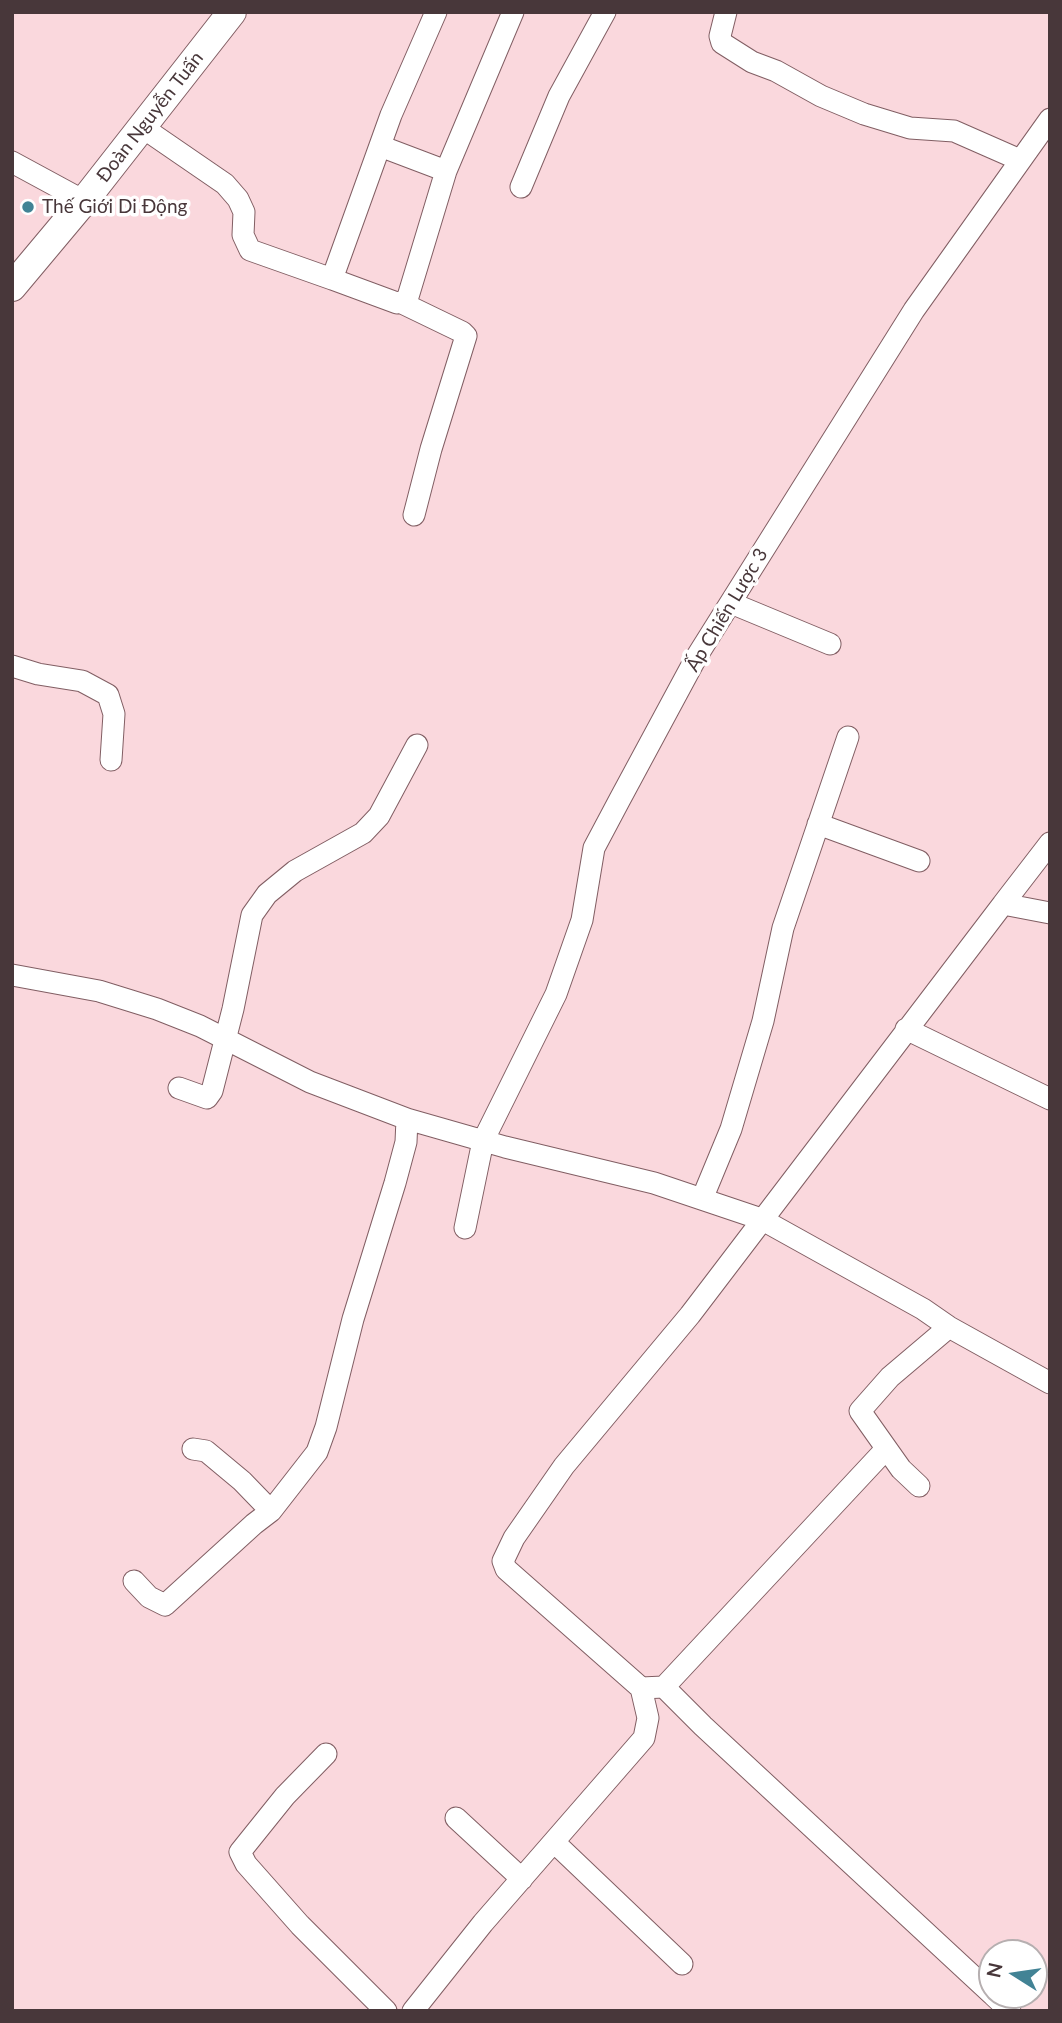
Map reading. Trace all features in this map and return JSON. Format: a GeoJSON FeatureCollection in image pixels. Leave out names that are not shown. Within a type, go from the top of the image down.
{"type":"FeatureCollection","features":[{"type":"Feature","properties":{"kind":"main road","name":"Đoàn Nguyễn Tuấn"},"geometry":{"type":"LineString","coordinates":[[12,286],[84,201],[232,12]]}},
{"type":"Feature","properties":{"kind":"street"},"geometry":{"type":"LineString","coordinates":[[332,279],[380,146],[436,12]]}},
{"type":"Feature","properties":{"kind":"street"},"geometry":{"type":"LineString","coordinates":[[402,303],[407,300],[446,171],[513,12]]}},
{"type":"Feature","properties":{"kind":"street"},"geometry":{"type":"LineString","coordinates":[[521,187],[559,96],[605,12]]}},
{"type":"Feature","properties":{"kind":"street"},"geometry":{"type":"LineString","coordinates":[[726,12],[720,36],[722,43],[738,55],[864,114],[910,128],[954,131],[1020,160]]}},
{"type":"Feature","properties":{"kind":"street","name":"Ấp Chiến Lược 3"},"geometry":{"type":"LineString","coordinates":[[465,1228],[484,1141],[556,994],[582,920],[594,848],[697,656],[741,607],[914,310],[1050,119]]}},
{"type":"Feature","properties":{"kind":"street"},"geometry":{"type":"LineString","coordinates":[[142,127],[225,184],[239,199],[244,212],[243,235],[250,250],[402,303],[466,336],[414,515]]}},
{"type":"Feature","properties":{"kind":"street"},"geometry":{"type":"LineString","coordinates":[[380,146],[446,171]]}},
{"type":"Feature","properties":{"kind":"street"},"geometry":{"type":"LineString","coordinates":[[12,162],[84,201]]}},
{"type":"Feature","properties":{"kind":"street"},"geometry":{"type":"LineString","coordinates":[[741,607],[830,644]]}},
{"type":"Feature","properties":{"kind":"street"},"geometry":{"type":"LineString","coordinates":[[12,666],[38,674],[82,681],[108,695],[114,714],[111,760]]}},
{"type":"Feature","properties":{"kind":"street"},"geometry":{"type":"LineString","coordinates":[[702,1199],[734,1117],[763,1021],[783,928],[848,737]]}},
{"type":"Feature","properties":{"kind":"street"},"geometry":{"type":"LineString","coordinates":[[179,1088],[207,1098],[212,1091],[233,1009],[252,915],[267,894],[295,871],[363,832],[379,816],[417,745]]}},
{"type":"Feature","properties":{"kind":"street"},"geometry":{"type":"LineString","coordinates":[[818,824],[919,861]]}},
{"type":"Feature","properties":{"kind":"street"},"geometry":{"type":"LineString","coordinates":[[413,2011],[483,1923],[644,1738],[648,1717],[641,1688],[506,1569],[503,1561],[505,1555],[564,1466],[690,1315],[1050,843]]}},
{"type":"Feature","properties":{"kind":"street"},"geometry":{"type":"LineString","coordinates":[[1003,904],[1050,913]]}},
{"type":"Feature","properties":{"kind":"street"},"geometry":{"type":"LineString","coordinates":[[12,975],[110,995],[157,1009],[310,1082],[407,1119],[654,1183],[761,1219],[923,1309],[948,1327],[1050,1384]]}},
{"type":"Feature","properties":{"kind":"street"},"geometry":{"type":"LineString","coordinates":[[906,1029],[1050,1099]]}},
{"type":"Feature","properties":{"kind":"street"},"geometry":{"type":"LineString","coordinates":[[134,1581],[149,1597],[165,1605],[271,1511],[317,1452],[327,1427],[353,1319],[396,1183],[406,1142],[407,1119]]}},
{"type":"Feature","properties":{"kind":"street"},"geometry":{"type":"LineString","coordinates":[[919,1486],[901,1469],[886,1449],[861,1414],[862,1407],[890,1377],[948,1327]]}},
{"type":"Feature","properties":{"kind":"street"},"geometry":{"type":"LineString","coordinates":[[193,1449],[206,1451],[242,1481],[271,1511]]}},
{"type":"Feature","properties":{"kind":"street"},"geometry":{"type":"LineString","coordinates":[[641,1688],[664,1687],[886,1449]]}},
{"type":"Feature","properties":{"kind":"street"},"geometry":{"type":"LineString","coordinates":[[664,1687],[684,1709],[978,1982]]}},
{"type":"Feature","properties":{"kind":"street"},"geometry":{"type":"LineString","coordinates":[[326,1754],[285,1796],[240,1852],[246,1864],[300,1925],[386,2011]]}},
{"type":"Feature","properties":{"kind":"street"},"geometry":{"type":"LineString","coordinates":[[456,1818],[522,1879]]}},
{"type":"Feature","properties":{"kind":"street"},"geometry":{"type":"LineString","coordinates":[[554,1842],[682,1964]]}},
{"type":"Feature","properties":{"kind":"place","name":"Thế Giới Di Động"},"geometry":{"type":"Point","coordinates":[28,207]}}]}
